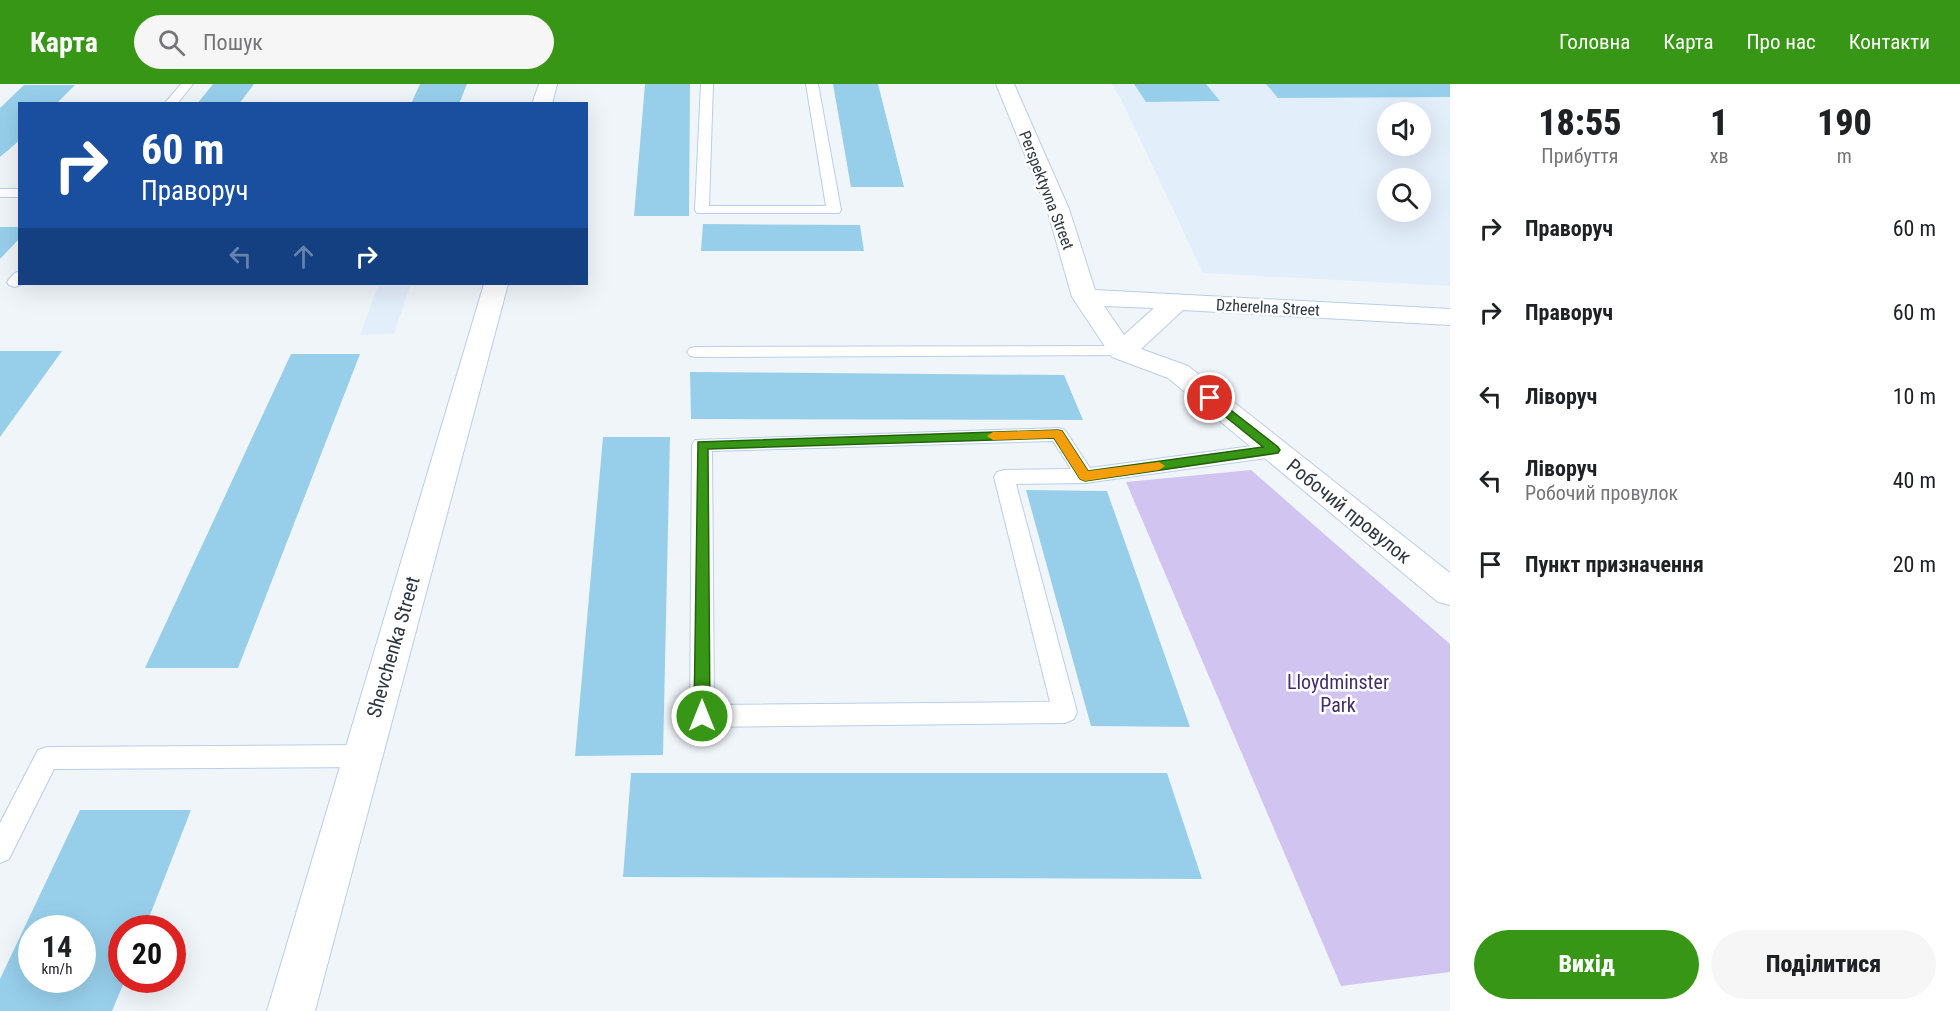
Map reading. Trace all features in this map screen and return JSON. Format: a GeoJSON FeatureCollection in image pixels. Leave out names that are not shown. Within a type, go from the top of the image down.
{"type":"FeatureCollection","features":[{"type":"Feature","properties":{"kind":"street"},"geometry":{"type":"LineString","coordinates":[[543,102],[548,84]]}},
{"type":"Feature","properties":{"kind":"street","name":"Perspektyvna Street"},"geometry":{"type":"LineString","coordinates":[[1005,84],[1058,209],[1085,297]]}},
{"type":"Feature","properties":{"kind":"street","name":"Shevchenka Street"},"geometry":{"type":"LineString","coordinates":[[291,1011],[496,285]]}},
{"type":"Feature","properties":{"kind":"street"},"geometry":{"type":"LineString","coordinates":[[1085,297],[1122,351],[1177,302]]}},
{"type":"Feature","properties":{"kind":"street","name":"Dzherelna Street"},"geometry":{"type":"LineString","coordinates":[[1085,297],[1450,317]]}},
{"type":"Feature","properties":{"kind":"street","name":"Робочий провулок"},"geometry":{"type":"LineString","coordinates":[[1122,351],[1178,372],[1450,592]]}},
{"type":"Feature","properties":{"kind":"lane"},"geometry":{"type":"LineString","coordinates":[[172,102],[186,84]]}},
{"type":"Feature","properties":{"kind":"lane"},"geometry":{"type":"LineString","coordinates":[[707,84],[702,210],[834,210],[812,84]]}},
{"type":"Feature","properties":{"kind":"lane"},"geometry":{"type":"LineString","coordinates":[[0,193],[18,193]]}},
{"type":"Feature","properties":{"kind":"lane"},"geometry":{"type":"LineString","coordinates":[[696,352],[1122,351]]}},
{"type":"Feature","properties":{"kind":"lane"},"geometry":{"type":"LineString","coordinates":[[1085,476],[1058,434],[702,445],[702,716],[1065,712],[1004,477],[1085,476],[1274,450]]}},
{"type":"Feature","properties":{"kind":"lane"},"geometry":{"type":"LineString","coordinates":[[0,850],[47,758],[362,756]]}},
{"type":"Feature","properties":{"kind":"shaded area"},"geometry":{"type":"Polygon","coordinates":[[[1111,84],[1450,84],[1450,286],[1203,273],[1121,99],[1111,84]]]}},
{"type":"Feature","properties":{"kind":"shaded area"},"geometry":{"type":"Polygon","coordinates":[[[378,286],[410,286],[394,334],[360,335],[378,286]]]}},
{"type":"Feature","properties":{"kind":"green space","name":"Lloydminster Park"},"geometry":{"type":"Polygon","coordinates":[[[1251,470],[1450,644],[1450,972],[1341,986],[1126,482],[1251,470]]]}},
{"type":"Feature","properties":{"kind":"building"},"geometry":{"type":"Polygon","coordinates":[[[213,84],[254,84],[240,102],[199,102],[213,84]]]}},
{"type":"Feature","properties":{"kind":"building"},"geometry":{"type":"Polygon","coordinates":[[[420,84],[467,84],[460,102],[412,102],[420,84]]]}},
{"type":"Feature","properties":{"kind":"building"},"geometry":{"type":"Polygon","coordinates":[[[645,84],[690,84],[689,216],[634,216],[645,84]]]}},
{"type":"Feature","properties":{"kind":"building"},"geometry":{"type":"Polygon","coordinates":[[[833,84],[878,84],[904,187],[851,187],[833,84]]]}},
{"type":"Feature","properties":{"kind":"building"},"geometry":{"type":"Polygon","coordinates":[[[1134,84],[1206,84],[1220,101],[1146,102],[1134,84]]]}},
{"type":"Feature","properties":{"kind":"building"},"geometry":{"type":"Polygon","coordinates":[[[1266,84],[1450,84],[1450,97],[1278,98],[1266,84]]]}},
{"type":"Feature","properties":{"kind":"building"},"geometry":{"type":"Polygon","coordinates":[[[24,85],[75,85],[58,102],[18,102],[18,142],[0,157],[0,108],[24,85]]]}},
{"type":"Feature","properties":{"kind":"building"},"geometry":{"type":"Polygon","coordinates":[[[703,224],[860,225],[864,251],[701,251],[703,224]]]}},
{"type":"Feature","properties":{"kind":"building"},"geometry":{"type":"Polygon","coordinates":[[[0,227],[18,227],[18,240],[0,259],[0,227]]]}},
{"type":"Feature","properties":{"kind":"building"},"geometry":{"type":"Polygon","coordinates":[[[0,351],[62,351],[0,437],[0,351]]]}},
{"type":"Feature","properties":{"kind":"building"},"geometry":{"type":"Polygon","coordinates":[[[291,354],[360,354],[238,668],[145,668],[291,354]]]}},
{"type":"Feature","properties":{"kind":"building"},"geometry":{"type":"Polygon","coordinates":[[[690,372],[1064,375],[1083,420],[691,419],[690,372]]]}},
{"type":"Feature","properties":{"kind":"building"},"geometry":{"type":"Polygon","coordinates":[[[603,437],[670,437],[663,755],[575,756],[603,437]]]}},
{"type":"Feature","properties":{"kind":"building"},"geometry":{"type":"Polygon","coordinates":[[[1026,490],[1107,491],[1190,727],[1091,726],[1026,490]]]}},
{"type":"Feature","properties":{"kind":"building"},"geometry":{"type":"Polygon","coordinates":[[[631,773],[1167,773],[1202,879],[623,877],[631,773]]]}},
{"type":"Feature","properties":{"kind":"building"},"geometry":{"type":"Polygon","coordinates":[[[80,810],[191,810],[150,915],[108,915],[108,993],[120,993],[112,1011],[0,1011],[0,979],[18,941],[18,993],[96,993],[96,915],[30,915],[80,810]]]}},
{"type":"Feature","properties":{"kind":"slow traffic"},"geometry":{"type":"LineString","coordinates":[[993,436],[1058,434],[1085,476],[1159,466]]}},
{"type":"Feature","properties":{"kind":"route"},"geometry":{"type":"LineString","coordinates":[[702,716],[702,445],[1058,434],[1085,476],[1274,450],[1210,398]]}}]}
